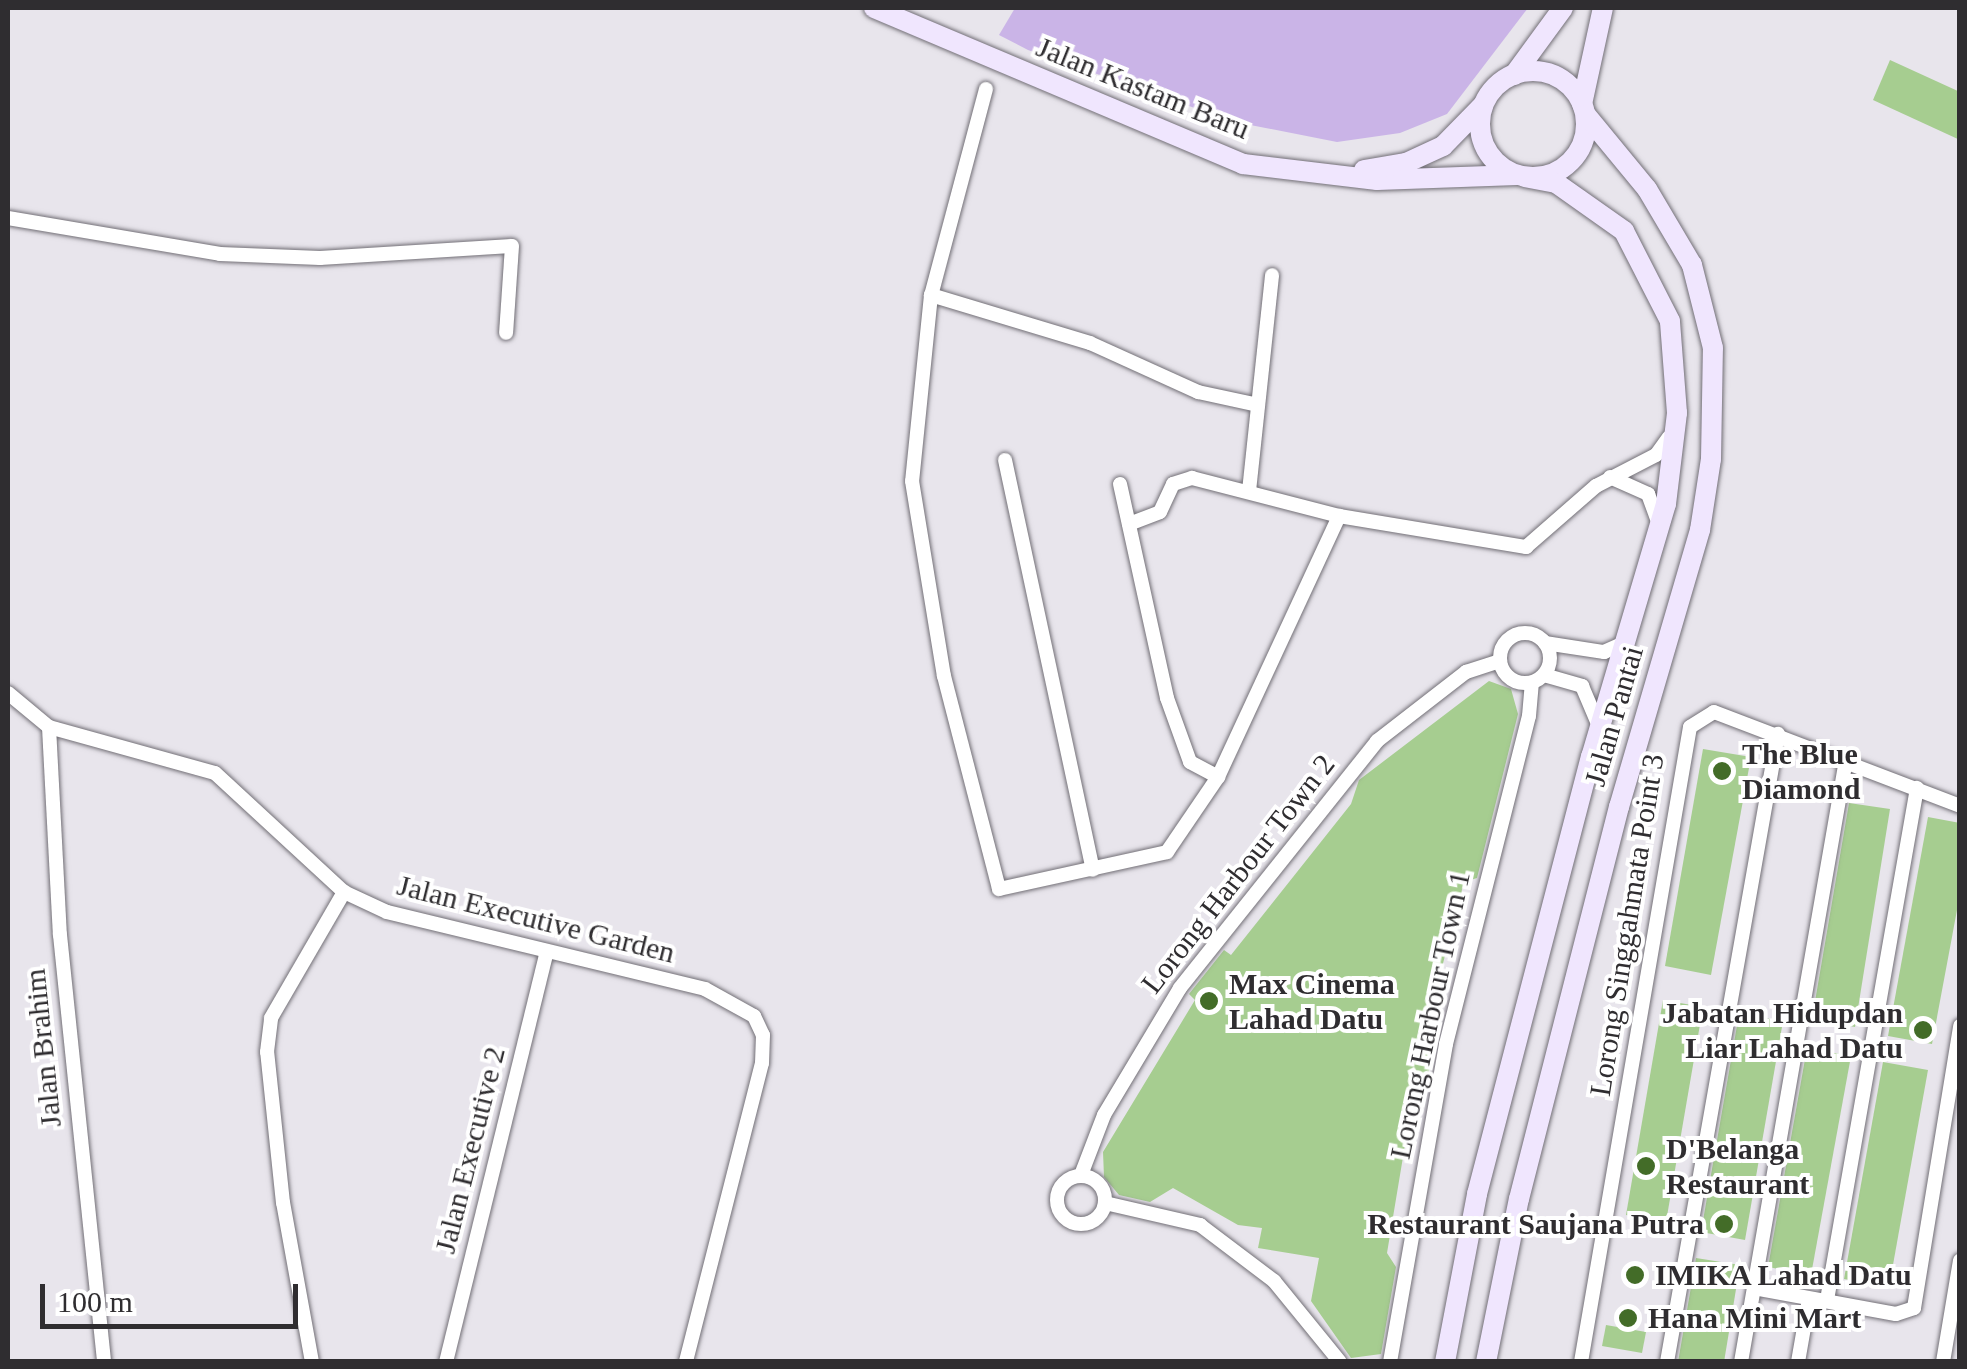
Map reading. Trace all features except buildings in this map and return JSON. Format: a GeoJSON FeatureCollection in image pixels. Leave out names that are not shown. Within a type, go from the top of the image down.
{"type":"FeatureCollection","features":[{"type":"Feature","properties":{"kind":"street","name":"Jalan Kastam Baru"},"geometry":{"type":"LineString","coordinates":[[874,8],[1243,164],[1377,180],[1521,176]]}},
{"type":"Feature","properties":{"kind":"street"},"geometry":{"type":"LineString","coordinates":[[1563,8],[1514,75],[1485,103],[1482,138],[1502,167],[1521,176],[1542,176],[1571,161],[1586,132],[1584,109],[1603,8]]}},
{"type":"Feature","properties":{"kind":"street"},"geometry":{"type":"LineString","coordinates":[[1514,75],[1561,79],[1584,109]]}},
{"type":"Feature","properties":{"kind":"street"},"geometry":{"type":"LineString","coordinates":[[986,89],[932,295],[918,387],[914,517],[995,884],[1003,889],[1167,852],[1218,777],[1339,516]]}},
{"type":"Feature","properties":{"kind":"street","name":"Jalan Kastam Baru"},"geometry":{"type":"LineString","coordinates":[[1342,174],[1406,163],[1444,146],[1485,103]]}},
{"type":"Feature","properties":{"kind":"street","name":"Jalan Pantai"},"geometry":{"type":"LineString","coordinates":[[1486,1362],[1519,1198],[1619,807],[1700,530],[1711,459],[1713,348],[1692,265],[1646,189],[1584,109]]}},
{"type":"Feature","properties":{"kind":"street","name":"Jalan Pantai"},"geometry":{"type":"LineString","coordinates":[[1443,1360],[1477,1194],[1591,758],[1635,620],[1657,535],[1678,413],[1670,321],[1624,231],[1556,184],[1521,176]]}},
{"type":"Feature","properties":{"kind":"street"},"geometry":{"type":"LineString","coordinates":[[8,218],[220,254],[320,258],[512,246],[506,333]]}},
{"type":"Feature","properties":{"kind":"street"},"geometry":{"type":"LineString","coordinates":[[1248,491],[1272,275]]}},
{"type":"Feature","properties":{"kind":"street"},"geometry":{"type":"LineString","coordinates":[[932,295],[1090,343],[1198,392],[1258,405]]}},
{"type":"Feature","properties":{"kind":"street"},"geometry":{"type":"LineString","coordinates":[[1129,524],[1160,512],[1179,478],[1248,491],[1339,516],[1526,547],[1610,477],[1664,449],[1678,413]]}},
{"type":"Feature","properties":{"kind":"street"},"geometry":{"type":"LineString","coordinates":[[1005,460],[1093,870]]}},
{"type":"Feature","properties":{"kind":"street"},"geometry":{"type":"LineString","coordinates":[[1610,477],[1648,494],[1657,535]]}},
{"type":"Feature","properties":{"kind":"street"},"geometry":{"type":"LineString","coordinates":[[1120,484],[1168,698],[1190,762],[1218,777]]}},
{"type":"Feature","properties":{"kind":"street"},"geometry":{"type":"LineString","coordinates":[[1591,758],[1598,716],[1582,686],[1508,676],[1500,661],[1504,645],[1516,634],[1532,634],[1546,644],[1604,652],[1625,644],[1635,620]]}},
{"type":"Feature","properties":{"kind":"street"},"geometry":{"type":"LineString","coordinates":[[1538,679],[1550,659],[1546,644]]}},
{"type":"Feature","properties":{"kind":"street","name":"Lorong Harbour Town 2"},"geometry":{"type":"LineString","coordinates":[[1081,1176],[1104,1115],[1180,988],[1376,741],[1466,672],[1500,661]]}},
{"type":"Feature","properties":{"kind":"street","name":"Lorong Harbour Town 1"},"geometry":{"type":"LineString","coordinates":[[1390,1362],[1446,1044],[1538,679]]}},
{"type":"Feature","properties":{"kind":"street","name":"Jalan Executive Garden"},"geometry":{"type":"LineString","coordinates":[[8,692],[49,727],[215,773],[344,892],[387,912],[734,999],[754,1016],[763,1035],[762,1063],[686,1362]]}},
{"type":"Feature","properties":{"kind":"street","name":"Lorong Singgahmata Point 3"},"geometry":{"type":"LineString","coordinates":[[1582,1362],[1686,737],[1696,721],[1714,712],[1960,806]]}},
{"type":"Feature","properties":{"kind":"street","name":"Jalan Brahim"},"geometry":{"type":"LineString","coordinates":[[49,727],[60,935],[104,1362]]}},
{"type":"Feature","properties":{"kind":"street"},"geometry":{"type":"LineString","coordinates":[[1667,1362],[1778,734]]}},
{"type":"Feature","properties":{"kind":"street"},"geometry":{"type":"LineString","coordinates":[[1741,1362],[1846,760]]}},
{"type":"Feature","properties":{"kind":"street"},"geometry":{"type":"LineString","coordinates":[[1826,1300],[1917,788]]}},
{"type":"Feature","properties":{"kind":"street"},"geometry":{"type":"LineString","coordinates":[[312,1362],[283,1204],[267,1052],[270,1018],[344,892]]}},
{"type":"Feature","properties":{"kind":"street","name":"Jalan Executive 2"},"geometry":{"type":"LineString","coordinates":[[446,1362],[547,952]]}},
{"type":"Feature","properties":{"kind":"street"},"geometry":{"type":"LineString","coordinates":[[1754,1288],[1896,1314],[1914,1308],[1960,1026]]}},
{"type":"Feature","properties":{"kind":"street"},"geometry":{"type":"LineString","coordinates":[[1081,1176],[1099,1184],[1105,1204],[1095,1221],[1066,1220],[1057,1192],[1081,1176]]}},
{"type":"Feature","properties":{"kind":"street"},"geometry":{"type":"LineString","coordinates":[[1105,1204],[1170,1214],[1212,1234],[1274,1281],[1340,1362]]}},
{"type":"Feature","properties":{"kind":"street"},"geometry":{"type":"LineString","coordinates":[[1942,1362],[1960,1260]]}},
{"type":"Feature","properties":{"kind":"street"},"geometry":{"type":"LineString","coordinates":[[1798,1362],[1809,1298]]}},
{"type":"Feature","properties":{"kind":"shaded area"},"geometry":{"type":"Polygon","coordinates":[[[1015,8],[1528,8],[1447,114],[1400,133],[1337,142],[1235,122],[1028,50],[999,35],[1015,8]]]}},
{"type":"Feature","properties":{"kind":"place","name":"The Blue Diamond"},"geometry":{"type":"Point","coordinates":[1722,771]}},
{"type":"Feature","properties":{"kind":"place","name":"Max Cinema Lahad Datu"},"geometry":{"type":"Point","coordinates":[1209,1001]}},
{"type":"Feature","properties":{"kind":"place","name":"Jabatan Hidupdan Liar Lahad Datu"},"geometry":{"type":"Point","coordinates":[1923,1030]}},
{"type":"Feature","properties":{"kind":"place","name":"D'Belanga Restaurant"},"geometry":{"type":"Point","coordinates":[1646,1166]}},
{"type":"Feature","properties":{"kind":"place","name":"Restaurant Saujana Putra"},"geometry":{"type":"Point","coordinates":[1724,1224]}},
{"type":"Feature","properties":{"kind":"place","name":"IMIKA Lahad Datu"},"geometry":{"type":"Point","coordinates":[1635,1275]}},
{"type":"Feature","properties":{"kind":"place","name":"Hana Mini Mart"},"geometry":{"type":"Point","coordinates":[1628,1318]}}]}
